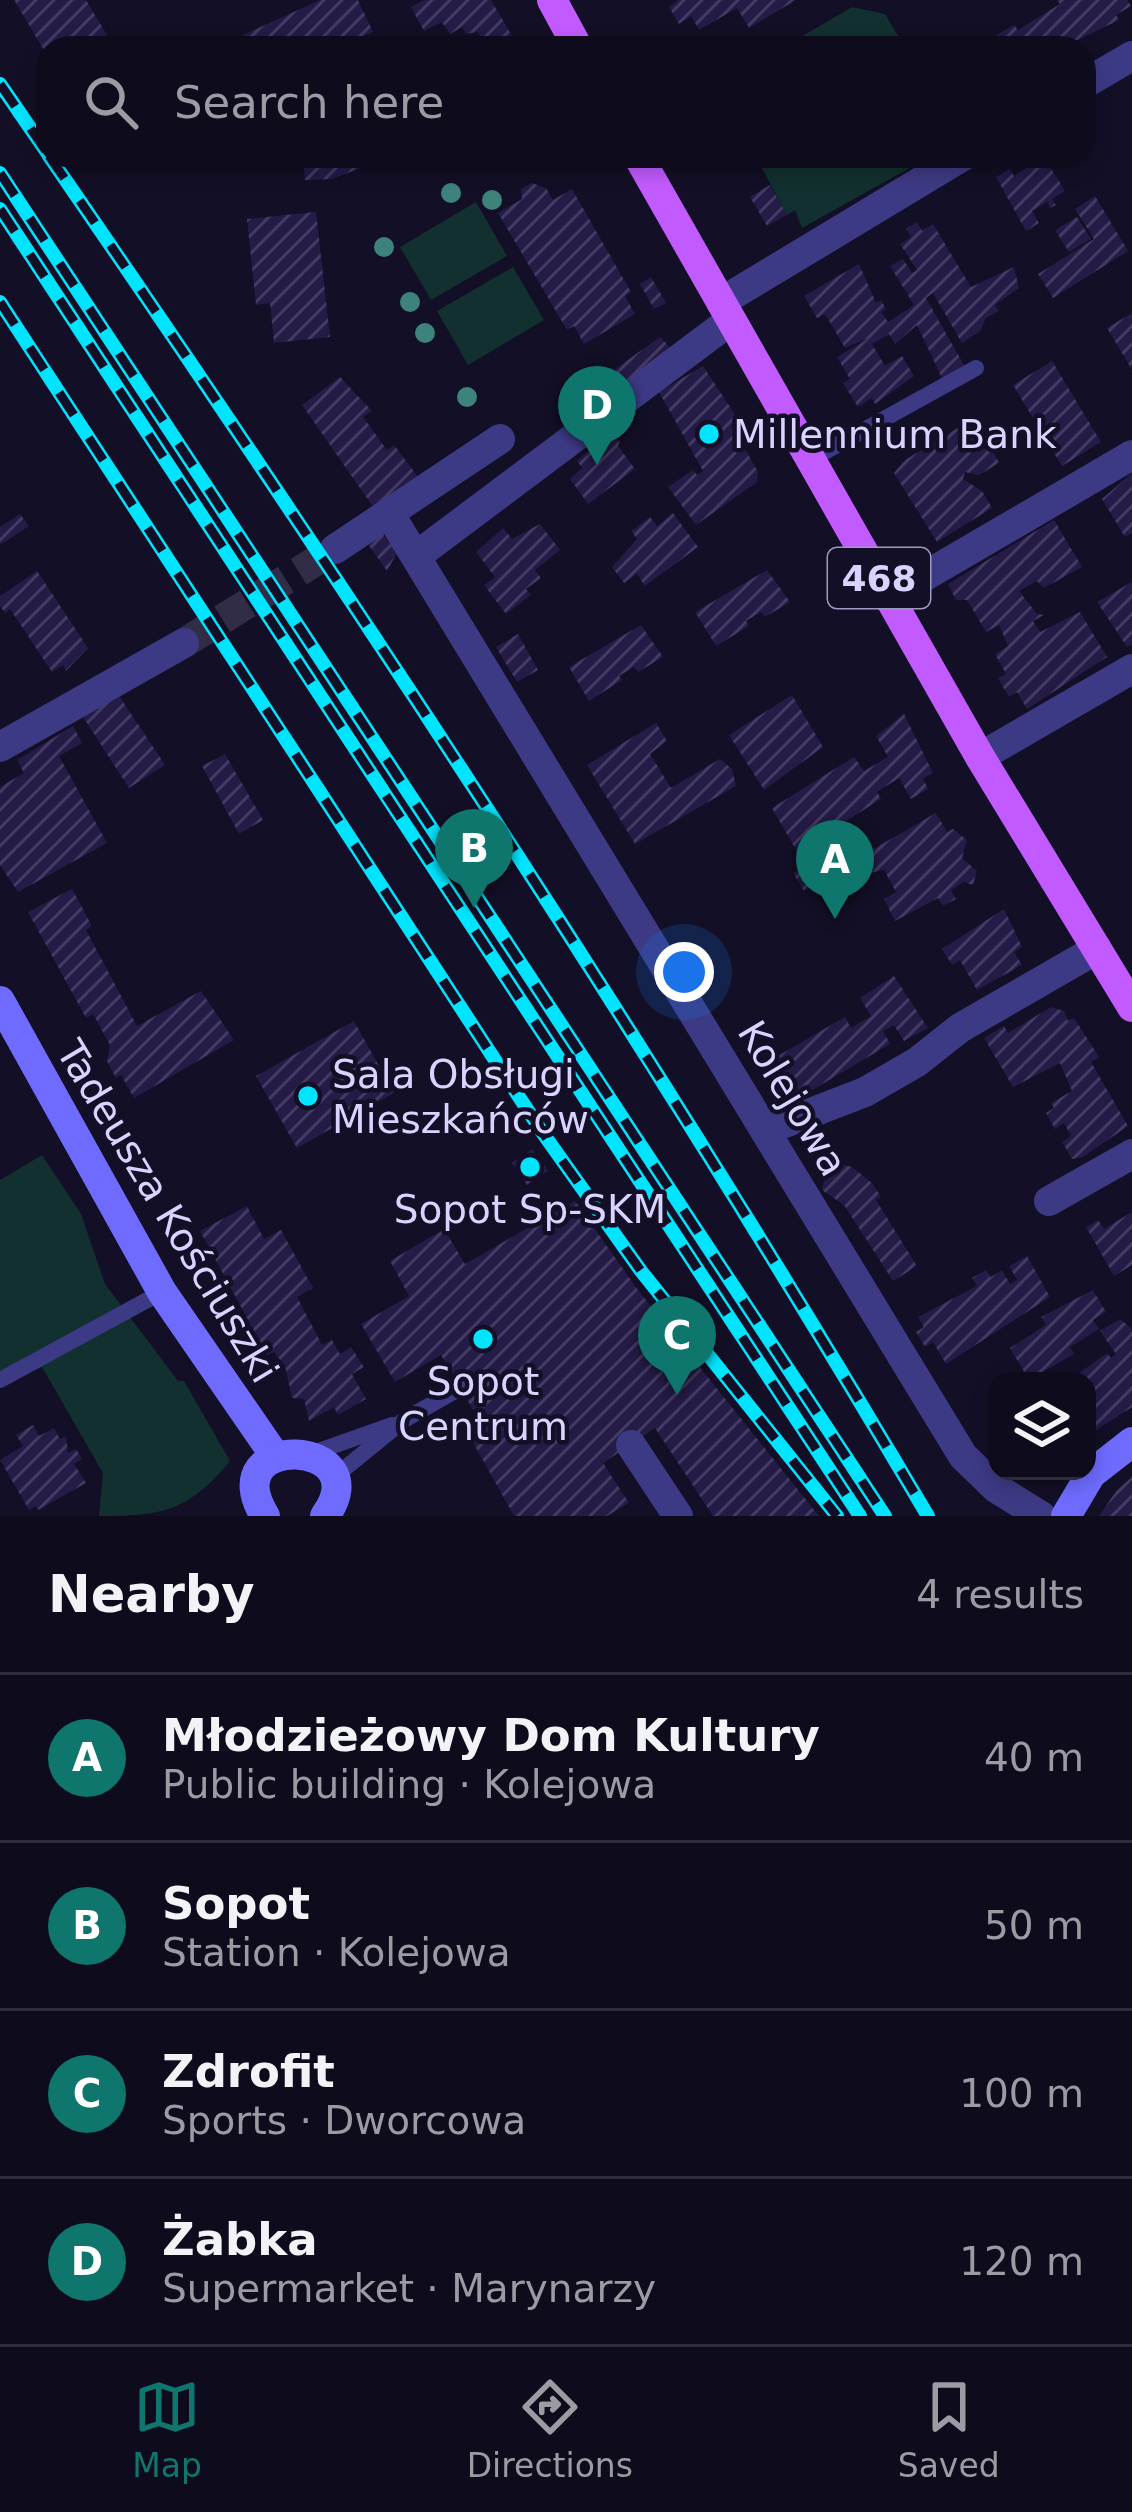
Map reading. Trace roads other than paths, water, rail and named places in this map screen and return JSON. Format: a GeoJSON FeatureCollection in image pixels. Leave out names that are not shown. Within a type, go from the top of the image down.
{"type":"FeatureCollection","features":[{"type":"Feature","properties":{"kind":"main road"},"geometry":{"type":"LineString","coordinates":[[552,0],[572,36]]}},
{"type":"Feature","properties":{"kind":"main road","name":"468"},"geometry":{"type":"LineString","coordinates":[[645,168],[980,757],[1132,1007]]}},
{"type":"Feature","properties":{"kind":"street"},"geometry":{"type":"LineString","coordinates":[[1096,77],[1132,56]]}},
{"type":"Feature","properties":{"kind":"street"},"geometry":{"type":"LineString","coordinates":[[418,554],[726,311],[945,168]]}},
{"type":"Feature","properties":{"kind":"street"},"geometry":{"type":"LineString","coordinates":[[335,549],[500,439]]}},
{"type":"Feature","properties":{"kind":"street"},"geometry":{"type":"LineString","coordinates":[[890,597],[1132,454]]}},
{"type":"Feature","properties":{"kind":"street","name":"Kolejowa"},"geometry":{"type":"LineString","coordinates":[[389,513],[418,554],[554,789],[769,1130],[963,1456],[997,1489],[1041,1516]]}},
{"type":"Feature","properties":{"kind":"street"},"geometry":{"type":"LineString","coordinates":[[0,747],[184,643]]}},
{"type":"Feature","properties":{"kind":"street"},"geometry":{"type":"LineString","coordinates":[[980,757],[1132,669]]}},
{"type":"Feature","properties":{"kind":"street"},"geometry":{"type":"LineString","coordinates":[[769,1130],[865,1092],[917,1062],[959,1028],[1097,949]]}},
{"type":"Feature","properties":{"kind":"street","name":"Tadeusza Kościuszki"},"geometry":{"type":"LineString","coordinates":[[0,1001],[162,1292],[275,1456]]}},
{"type":"Feature","properties":{"kind":"street"},"geometry":{"type":"LineString","coordinates":[[1049,1201],[1132,1154]]}},
{"type":"Feature","properties":{"kind":"street"},"geometry":{"type":"LineString","coordinates":[[1066,1516],[1091,1474],[1132,1442]]}},
{"type":"Feature","properties":{"kind":"street"},"geometry":{"type":"LineString","coordinates":[[631,1444],[678,1516]]}},
{"type":"Feature","properties":{"kind":"street"},"geometry":{"type":"LineString","coordinates":[[265,1516],[256,1486],[275,1456],[310,1454],[333,1478],[335,1495],[325,1516]]}},
{"type":"Feature","properties":{"kind":"lane"},"geometry":{"type":"LineString","coordinates":[[810,460],[976,368]]}},
{"type":"Feature","properties":{"kind":"lane"},"geometry":{"type":"LineString","coordinates":[[0,1380],[162,1292]]}},
{"type":"Feature","properties":{"kind":"lane"},"geometry":{"type":"LineString","coordinates":[[333,1478],[404,1420],[460,1388]]}},
{"type":"Feature","properties":{"kind":"lane"},"geometry":{"type":"LineString","coordinates":[[310,1454],[404,1420]]}},
{"type":"Feature","properties":{"kind":"tunnel"},"geometry":{"type":"LineString","coordinates":[[184,643],[335,549]]}},
{"type":"Feature","properties":{"kind":"railway"},"geometry":{"type":"LineString","coordinates":[[0,84],[36,136]]}},
{"type":"Feature","properties":{"kind":"railway"},"geometry":{"type":"LineString","coordinates":[[57,168],[500,828],[717,1170],[928,1516]]}},
{"type":"Feature","properties":{"kind":"railway"},"geometry":{"type":"LineString","coordinates":[[0,173],[885,1516]]}},
{"type":"Feature","properties":{"kind":"railway"},"geometry":{"type":"LineString","coordinates":[[0,209],[860,1516]]}},
{"type":"Feature","properties":{"kind":"railway"},"geometry":{"type":"LineString","coordinates":[[0,302],[542,1132],[641,1271],[837,1516]]}},
{"type":"Feature","properties":{"kind":"place","name":"Millennium Bank"},"geometry":{"type":"Point","coordinates":[709,434]}},
{"type":"Feature","properties":{"kind":"place","name":"Żabka"},"geometry":{"type":"Point","coordinates":[597,465]}},
{"type":"Feature","properties":{"kind":"place","name":"Sopot"},"geometry":{"type":"Point","coordinates":[474,908]}},
{"type":"Feature","properties":{"kind":"place","name":"Młodzieżowy Dom Kultury"},"geometry":{"type":"Point","coordinates":[835,919]}},
{"type":"Feature","properties":{"kind":"place","name":"Sala Obsługi Mieszkańców"},"geometry":{"type":"Point","coordinates":[308,1096]}},
{"type":"Feature","properties":{"kind":"place","name":"Sopot Sp-SKM"},"geometry":{"type":"Point","coordinates":[530,1167]}},
{"type":"Feature","properties":{"kind":"place","name":"Sopot Centrum"},"geometry":{"type":"Point","coordinates":[483,1339]}},
{"type":"Feature","properties":{"kind":"place","name":"Zdrofit"},"geometry":{"type":"Point","coordinates":[677,1395]}}]}
